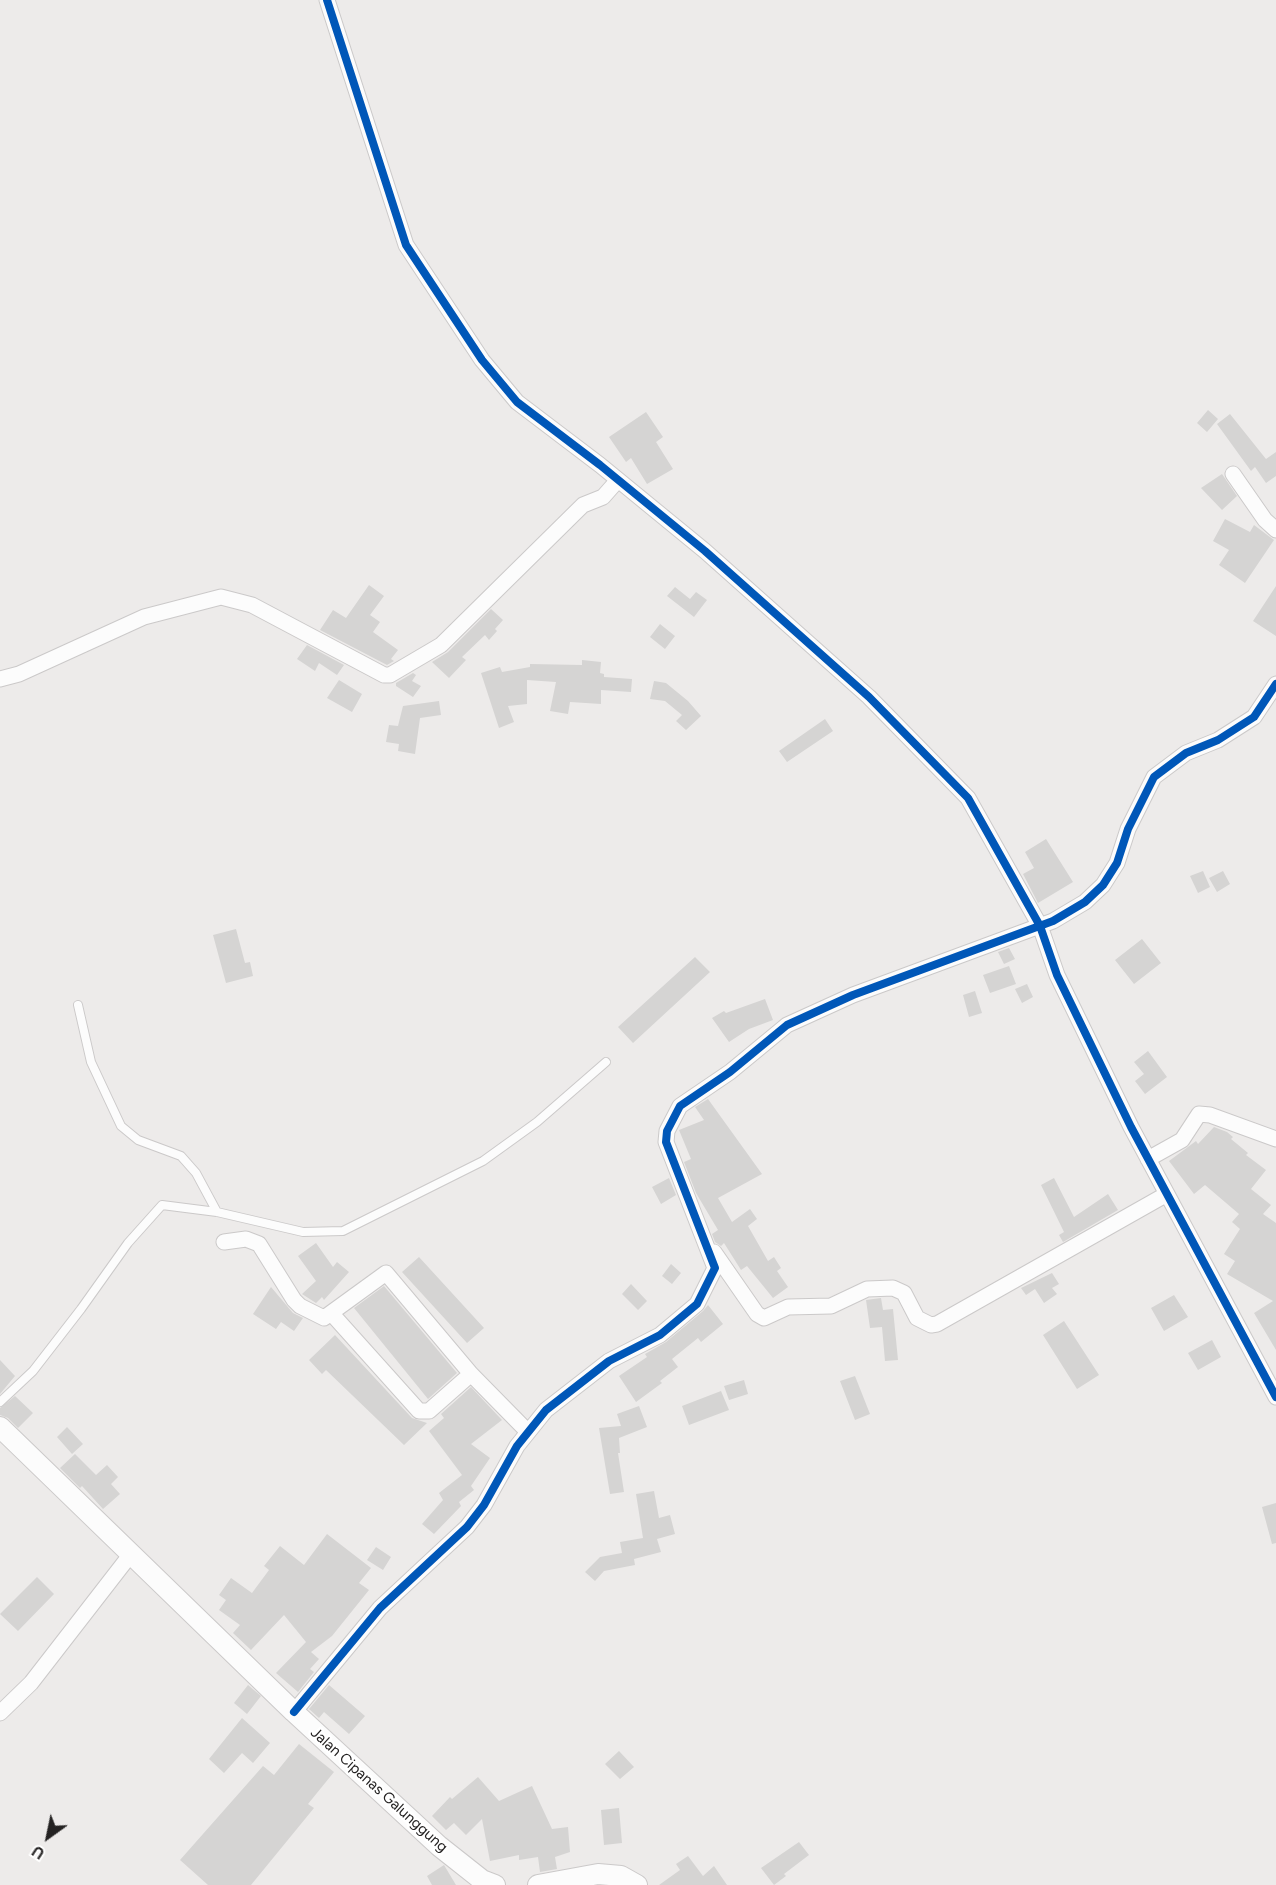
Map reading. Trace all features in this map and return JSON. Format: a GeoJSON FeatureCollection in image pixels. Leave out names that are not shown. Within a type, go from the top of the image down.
{"type":"FeatureCollection","features":[{"type":"Feature","properties":{"kind":"street"},"geometry":{"type":"LineString","coordinates":[[327,0],[406,245],[482,360],[517,402],[611,488],[705,551],[869,696],[968,798],[1040,926],[1057,975],[1148,1159],[1276,1397]]}},
{"type":"Feature","properties":{"kind":"street"},"geometry":{"type":"LineString","coordinates":[[1233,474],[1265,520],[1276,530]]}},
{"type":"Feature","properties":{"kind":"street"},"geometry":{"type":"LineString","coordinates":[[0,679],[19,674],[144,616],[220,597],[252,605],[384,675],[390,675],[441,645],[583,505],[611,488]]}},
{"type":"Feature","properties":{"kind":"street"},"geometry":{"type":"LineString","coordinates":[[294,1712],[380,1608],[467,1527],[528,1432],[546,1410],[609,1361],[660,1335],[697,1304],[715,1269],[666,1142],[668,1131],[680,1106],[730,1072],[787,1025],[853,995],[1040,926],[1085,902],[1103,885],[1117,863],[1128,829],[1154,777],[1186,753],[1218,740],[1254,717],[1276,684]]}},
{"type":"Feature","properties":{"kind":"street"},"geometry":{"type":"LineString","coordinates":[[1148,1159],[1182,1140],[1199,1114],[1210,1115],[1276,1139]]}},
{"type":"Feature","properties":{"kind":"street"},"geometry":{"type":"LineString","coordinates":[[704,1239],[757,1314],[764,1318],[788,1307],[831,1306],[867,1289],[893,1288],[904,1293],[917,1318],[931,1325],[938,1324],[1167,1194]]}},
{"type":"Feature","properties":{"kind":"street"},"geometry":{"type":"LineString","coordinates":[[224,1242],[246,1239],[259,1244],[289,1294],[300,1306],[324,1318],[386,1273],[471,1374],[528,1432]]}},
{"type":"Feature","properties":{"kind":"street"},"geometry":{"type":"LineString","coordinates":[[332,1314],[419,1411],[429,1411],[471,1374]]}},
{"type":"Feature","properties":{"kind":"street","name":"Jalan Cipanas Galunggung"},"geometry":{"type":"LineString","coordinates":[[0,1427],[294,1712],[439,1846],[486,1883]]}},
{"type":"Feature","properties":{"kind":"street"},"geometry":{"type":"LineString","coordinates":[[0,1713],[31,1683],[131,1554]]}},
{"type":"Feature","properties":{"kind":"street"},"geometry":{"type":"LineString","coordinates":[[538,1885],[598,1874],[621,1876],[637,1885]]}},
{"type":"Feature","properties":{"kind":"lane"},"geometry":{"type":"LineString","coordinates":[[78,1005],[91,1062],[121,1126],[138,1140],[181,1155],[196,1173],[217,1212]]}},
{"type":"Feature","properties":{"kind":"lane"},"geometry":{"type":"LineString","coordinates":[[0,1402],[33,1371],[128,1243],[162,1205],[217,1212],[303,1232],[343,1230],[483,1161],[537,1122],[606,1062]]}},
{"type":"Feature","properties":{"kind":"building"},"geometry":{"type":"Polygon","coordinates":[[[1208,410],[1218,419],[1207,432],[1197,423],[1208,410]]]}},
{"type":"Feature","properties":{"kind":"building"},"geometry":{"type":"Polygon","coordinates":[[[646,412],[663,437],[656,442],[673,469],[647,484],[631,458],[626,462],[609,437],[646,412]]]}},
{"type":"Feature","properties":{"kind":"building"},"geometry":{"type":"Polygon","coordinates":[[[1230,414],[1266,459],[1276,452],[1276,476],[1266,483],[1255,467],[1251,471],[1217,424],[1230,414]]]}},
{"type":"Feature","properties":{"kind":"building"},"geometry":{"type":"Polygon","coordinates":[[[1222,474],[1237,496],[1222,510],[1201,488],[1222,474]]]}},
{"type":"Feature","properties":{"kind":"building"},"geometry":{"type":"Polygon","coordinates":[[[1225,519],[1250,532],[1254,525],[1274,540],[1245,583],[1219,565],[1229,550],[1213,541],[1225,519]]]}},
{"type":"Feature","properties":{"kind":"building"},"geometry":{"type":"Polygon","coordinates":[[[369,585],[384,596],[370,615],[380,622],[373,632],[398,650],[391,659],[394,661],[387,665],[320,630],[333,610],[346,618],[369,585]]]}},
{"type":"Feature","properties":{"kind":"building"},"geometry":{"type":"Polygon","coordinates":[[[1276,586],[1276,636],[1253,621],[1276,586]]]}},
{"type":"Feature","properties":{"kind":"building"},"geometry":{"type":"Polygon","coordinates":[[[675,587],[690,599],[696,592],[707,600],[694,617],[667,596],[675,587]]]}},
{"type":"Feature","properties":{"kind":"building"},"geometry":{"type":"Polygon","coordinates":[[[491,609],[503,620],[495,629],[497,631],[489,640],[485,635],[462,657],[466,660],[449,678],[432,662],[448,652],[491,609]]]}},
{"type":"Feature","properties":{"kind":"building"},"geometry":{"type":"Polygon","coordinates":[[[660,624],[675,636],[665,649],[650,637],[660,624]]]}},
{"type":"Feature","properties":{"kind":"building"},"geometry":{"type":"Polygon","coordinates":[[[307,645],[344,665],[337,675],[319,663],[315,671],[297,659],[307,645]]]}},
{"type":"Feature","properties":{"kind":"building"},"geometry":{"type":"Polygon","coordinates":[[[582,660],[601,662],[600,673],[604,674],[604,677],[632,679],[631,692],[601,690],[601,704],[570,702],[568,714],[550,711],[556,682],[527,680],[527,704],[508,706],[514,722],[499,728],[481,673],[500,667],[502,672],[530,667],[530,664],[582,665],[582,660]]]}},
{"type":"Feature","properties":{"kind":"building"},"geometry":{"type":"Polygon","coordinates":[[[413,673],[416,675],[412,681],[421,686],[413,697],[396,686],[396,683],[413,673]]]}},
{"type":"Feature","properties":{"kind":"building"},"geometry":{"type":"Polygon","coordinates":[[[339,680],[362,694],[352,712],[327,698],[339,680]]]}},
{"type":"Feature","properties":{"kind":"building"},"geometry":{"type":"Polygon","coordinates":[[[654,681],[666,683],[688,701],[701,716],[686,730],[676,721],[682,715],[665,701],[650,699],[654,681]]]}},
{"type":"Feature","properties":{"kind":"building"},"geometry":{"type":"Polygon","coordinates":[[[439,701],[441,715],[420,718],[415,754],[398,751],[399,744],[386,742],[389,725],[398,726],[403,706],[439,701]]]}},
{"type":"Feature","properties":{"kind":"building"},"geometry":{"type":"Polygon","coordinates":[[[825,719],[833,731],[787,762],[779,751],[825,719]]]}},
{"type":"Feature","properties":{"kind":"building"},"geometry":{"type":"Polygon","coordinates":[[[1046,839],[1073,882],[1038,903],[1023,874],[1034,868],[1025,852],[1046,839]]]}},
{"type":"Feature","properties":{"kind":"building"},"geometry":{"type":"Polygon","coordinates":[[[1203,871],[1210,887],[1198,893],[1190,876],[1203,871]]]}},
{"type":"Feature","properties":{"kind":"building"},"geometry":{"type":"Polygon","coordinates":[[[1223,871],[1230,884],[1217,892],[1209,878],[1223,871]]]}},
{"type":"Feature","properties":{"kind":"building"},"geometry":{"type":"Polygon","coordinates":[[[236,929],[245,963],[250,962],[253,976],[226,983],[213,935],[236,929]]]}},
{"type":"Feature","properties":{"kind":"building"},"geometry":{"type":"Polygon","coordinates":[[[1142,939],[1161,963],[1134,984],[1115,960],[1142,939]]]}},
{"type":"Feature","properties":{"kind":"building"},"geometry":{"type":"Polygon","coordinates":[[[1009,948],[1015,959],[1004,964],[998,952],[1009,948]]]}},
{"type":"Feature","properties":{"kind":"building"},"geometry":{"type":"Polygon","coordinates":[[[695,957],[710,972],[633,1043],[618,1027],[695,957]]]}},
{"type":"Feature","properties":{"kind":"building"},"geometry":{"type":"Polygon","coordinates":[[[1009,966],[1016,984],[990,993],[983,975],[1009,966]]]}},
{"type":"Feature","properties":{"kind":"building"},"geometry":{"type":"Polygon","coordinates":[[[1027,984],[1033,997],[1022,1003],[1015,989],[1027,984]]]}},
{"type":"Feature","properties":{"kind":"building"},"geometry":{"type":"Polygon","coordinates":[[[975,991],[982,1013],[969,1017],[963,995],[975,991]]]}},
{"type":"Feature","properties":{"kind":"building"},"geometry":{"type":"Polygon","coordinates":[[[765,999],[773,1020],[749,1029],[729,1042],[712,1018],[724,1011],[726,1013],[765,999]]]}},
{"type":"Feature","properties":{"kind":"building"},"geometry":{"type":"Polygon","coordinates":[[[1148,1051],[1167,1077],[1145,1094],[1135,1081],[1144,1074],[1134,1062],[1148,1051]]]}},
{"type":"Feature","properties":{"kind":"building"},"geometry":{"type":"Polygon","coordinates":[[[708,1099],[762,1174],[718,1198],[732,1222],[750,1209],[757,1219],[748,1226],[768,1261],[774,1257],[781,1268],[777,1271],[788,1287],[773,1298],[747,1266],[741,1270],[724,1243],[721,1246],[715,1242],[712,1234],[718,1230],[696,1193],[684,1162],[691,1159],[679,1130],[704,1120],[695,1107],[708,1099]]]}},
{"type":"Feature","properties":{"kind":"building"},"geometry":{"type":"Polygon","coordinates":[[[1214,1127],[1227,1132],[1233,1137],[1231,1139],[1248,1153],[1246,1155],[1266,1170],[1251,1189],[1271,1205],[1263,1214],[1276,1223],[1276,1350],[1254,1313],[1273,1301],[1227,1274],[1235,1261],[1224,1254],[1240,1229],[1232,1222],[1239,1214],[1205,1185],[1194,1194],[1169,1161],[1196,1141],[1198,1144],[1214,1127]]]}},
{"type":"Feature","properties":{"kind":"building"},"geometry":{"type":"Polygon","coordinates":[[[669,1178],[676,1195],[661,1204],[652,1187],[669,1178]]]}},
{"type":"Feature","properties":{"kind":"building"},"geometry":{"type":"Polygon","coordinates":[[[1054,1178],[1074,1217],[1108,1194],[1118,1210],[1063,1242],[1059,1235],[1064,1232],[1041,1185],[1054,1178]]]}},
{"type":"Feature","properties":{"kind":"building"},"geometry":{"type":"Polygon","coordinates":[[[316,1243],[333,1267],[337,1262],[349,1272],[324,1300],[322,1297],[316,1303],[302,1294],[316,1281],[298,1256],[316,1243]]]}},
{"type":"Feature","properties":{"kind":"building"},"geometry":{"type":"Polygon","coordinates":[[[419,1257],[484,1328],[467,1343],[402,1272],[419,1257]]]}},
{"type":"Feature","properties":{"kind":"building"},"geometry":{"type":"Polygon","coordinates":[[[671,1264],[681,1273],[672,1284],[662,1276],[671,1264]]]}},
{"type":"Feature","properties":{"kind":"building"},"geometry":{"type":"Polygon","coordinates":[[[1052,1273],[1059,1284],[1052,1288],[1057,1294],[1044,1303],[1035,1289],[1026,1295],[1021,1288],[1052,1273]]]}},
{"type":"Feature","properties":{"kind":"building"},"geometry":{"type":"Polygon","coordinates":[[[631,1284],[647,1301],[638,1310],[622,1294],[631,1284]]]}},
{"type":"Feature","properties":{"kind":"building"},"geometry":{"type":"Polygon","coordinates":[[[384,1286],[457,1373],[428,1399],[354,1308],[384,1286]]]}},
{"type":"Feature","properties":{"kind":"building"},"geometry":{"type":"Polygon","coordinates":[[[271,1287],[293,1313],[303,1318],[294,1331],[281,1322],[276,1329],[253,1314],[271,1287]]]}},
{"type":"Feature","properties":{"kind":"building"},"geometry":{"type":"Polygon","coordinates":[[[1174,1295],[1188,1317],[1164,1331],[1151,1308],[1174,1295]]]}},
{"type":"Feature","properties":{"kind":"building"},"geometry":{"type":"Polygon","coordinates":[[[881,1298],[883,1310],[893,1309],[898,1360],[885,1361],[882,1327],[870,1328],[866,1300],[881,1298]]]}},
{"type":"Feature","properties":{"kind":"building"},"geometry":{"type":"Polygon","coordinates":[[[708,1305],[723,1324],[701,1342],[698,1338],[672,1359],[678,1367],[660,1381],[662,1383],[636,1402],[619,1376],[647,1357],[645,1354],[666,1342],[708,1305]]]}},
{"type":"Feature","properties":{"kind":"building"},"geometry":{"type":"Polygon","coordinates":[[[1064,1321],[1099,1375],[1077,1389],[1043,1335],[1064,1321]]]}},
{"type":"Feature","properties":{"kind":"building"},"geometry":{"type":"Polygon","coordinates":[[[335,1335],[412,1418],[427,1423],[404,1445],[326,1370],[322,1374],[309,1360],[335,1335]]]}},
{"type":"Feature","properties":{"kind":"building"},"geometry":{"type":"Polygon","coordinates":[[[1212,1340],[1221,1357],[1198,1370],[1188,1353],[1212,1340]]]}},
{"type":"Feature","properties":{"kind":"building"},"geometry":{"type":"Polygon","coordinates":[[[0,1360],[15,1376],[0,1394],[0,1360]]]}},
{"type":"Feature","properties":{"kind":"building"},"geometry":{"type":"Polygon","coordinates":[[[855,1376],[870,1414],[855,1420],[840,1381],[855,1376]]]}},
{"type":"Feature","properties":{"kind":"building"},"geometry":{"type":"Polygon","coordinates":[[[744,1380],[748,1394],[729,1400],[724,1386],[744,1380]]]}},
{"type":"Feature","properties":{"kind":"building"},"geometry":{"type":"Polygon","coordinates":[[[471,1387],[502,1420],[471,1444],[490,1458],[471,1486],[474,1490],[459,1502],[461,1506],[434,1534],[422,1524],[443,1500],[439,1493],[462,1475],[429,1431],[444,1418],[441,1414],[471,1387]]]}},
{"type":"Feature","properties":{"kind":"building"},"geometry":{"type":"Polygon","coordinates":[[[721,1391],[729,1410],[689,1425],[682,1406],[721,1391]]]}},
{"type":"Feature","properties":{"kind":"building"},"geometry":{"type":"Polygon","coordinates":[[[15,1396],[33,1413],[18,1428],[8,1418],[0,1415],[0,1408],[15,1396]]]}},
{"type":"Feature","properties":{"kind":"building"},"geometry":{"type":"Polygon","coordinates":[[[639,1406],[647,1427],[619,1438],[620,1453],[618,1453],[624,1492],[610,1494],[599,1428],[621,1426],[617,1414],[639,1406]]]}},
{"type":"Feature","properties":{"kind":"building"},"geometry":{"type":"Polygon","coordinates":[[[67,1427],[83,1444],[72,1454],[57,1437],[67,1427]]]}},
{"type":"Feature","properties":{"kind":"building"},"geometry":{"type":"Polygon","coordinates":[[[75,1454],[96,1475],[107,1465],[118,1477],[111,1484],[120,1494],[103,1509],[82,1486],[80,1488],[60,1468],[75,1454]]]}},
{"type":"Feature","properties":{"kind":"building"},"geometry":{"type":"Polygon","coordinates":[[[654,1491],[659,1518],[670,1515],[675,1534],[657,1539],[661,1552],[634,1559],[635,1565],[604,1571],[595,1581],[585,1572],[600,1557],[622,1553],[620,1542],[643,1538],[636,1494],[654,1491]]]}},
{"type":"Feature","properties":{"kind":"building"},"geometry":{"type":"Polygon","coordinates":[[[1276,1503],[1276,1543],[1272,1544],[1262,1507],[1276,1503]]]}},
{"type":"Feature","properties":{"kind":"building"},"geometry":{"type":"Polygon","coordinates":[[[327,1534],[371,1568],[359,1583],[369,1590],[332,1636],[311,1652],[319,1659],[310,1669],[314,1672],[298,1692],[276,1673],[306,1642],[284,1615],[251,1650],[233,1633],[240,1625],[219,1610],[226,1600],[219,1595],[231,1578],[252,1593],[269,1570],[264,1566],[280,1546],[304,1565],[327,1534]]]}},
{"type":"Feature","properties":{"kind":"building"},"geometry":{"type":"Polygon","coordinates":[[[376,1547],[391,1557],[383,1570],[367,1560],[376,1547]]]}},
{"type":"Feature","properties":{"kind":"building"},"geometry":{"type":"Polygon","coordinates":[[[37,1577],[54,1594],[18,1631],[0,1614],[37,1577]]]}},
{"type":"Feature","properties":{"kind":"building"},"geometry":{"type":"Polygon","coordinates":[[[248,1685],[261,1696],[247,1714],[234,1703],[248,1685]]]}},
{"type":"Feature","properties":{"kind":"building"},"geometry":{"type":"Polygon","coordinates":[[[329,1685],[365,1716],[349,1734],[324,1712],[319,1718],[309,1709],[329,1685]]]}},
{"type":"Feature","properties":{"kind":"building"},"geometry":{"type":"Polygon","coordinates":[[[242,1718],[270,1743],[253,1763],[242,1753],[224,1773],[209,1759],[242,1718]]]}},
{"type":"Feature","properties":{"kind":"building"},"geometry":{"type":"Polygon","coordinates":[[[299,1744],[334,1772],[308,1804],[314,1808],[251,1885],[208,1885],[180,1860],[263,1766],[274,1775],[299,1744]]]}},
{"type":"Feature","properties":{"kind":"building"},"geometry":{"type":"Polygon","coordinates":[[[619,1751],[634,1767],[620,1779],[605,1764],[619,1751]]]}},
{"type":"Feature","properties":{"kind":"building"},"geometry":{"type":"Polygon","coordinates":[[[478,1777],[499,1801],[532,1786],[552,1829],[568,1827],[570,1852],[555,1857],[557,1869],[540,1872],[538,1857],[519,1860],[519,1855],[490,1861],[482,1819],[466,1835],[454,1823],[446,1830],[432,1816],[450,1797],[452,1799],[478,1777]]]}},
{"type":"Feature","properties":{"kind":"building"},"geometry":{"type":"Polygon","coordinates":[[[619,1808],[622,1843],[604,1845],[601,1810],[619,1808]]]}},
{"type":"Feature","properties":{"kind":"building"},"geometry":{"type":"Polygon","coordinates":[[[799,1842],[809,1855],[784,1874],[786,1876],[774,1885],[761,1868],[799,1842]]]}},
{"type":"Feature","properties":{"kind":"building"},"geometry":{"type":"Polygon","coordinates":[[[688,1856],[703,1876],[714,1866],[727,1885],[659,1885],[680,1870],[676,1864],[688,1856]]]}},
{"type":"Feature","properties":{"kind":"building"},"geometry":{"type":"Polygon","coordinates":[[[444,1865],[456,1885],[432,1885],[427,1876],[444,1865]]]}},
{"type":"Feature","properties":{"kind":"cycle path"},"geometry":{"type":"LineString","coordinates":[[327,0],[406,245],[482,360],[517,402],[600,465],[705,551],[869,697],[968,798],[1040,926],[1057,975],[1131,1127],[1276,1397]]}},
{"type":"Feature","properties":{"kind":"cycle path"},"geometry":{"type":"LineString","coordinates":[[294,1712],[380,1608],[467,1527],[484,1505],[517,1446],[546,1410],[609,1361],[660,1335],[697,1304],[715,1268],[666,1142],[667,1131],[680,1106],[730,1072],[787,1025],[853,995],[1053,921],[1085,902],[1103,885],[1117,863],[1128,829],[1154,777],[1186,753],[1218,740],[1254,717],[1276,684]]}}]}
